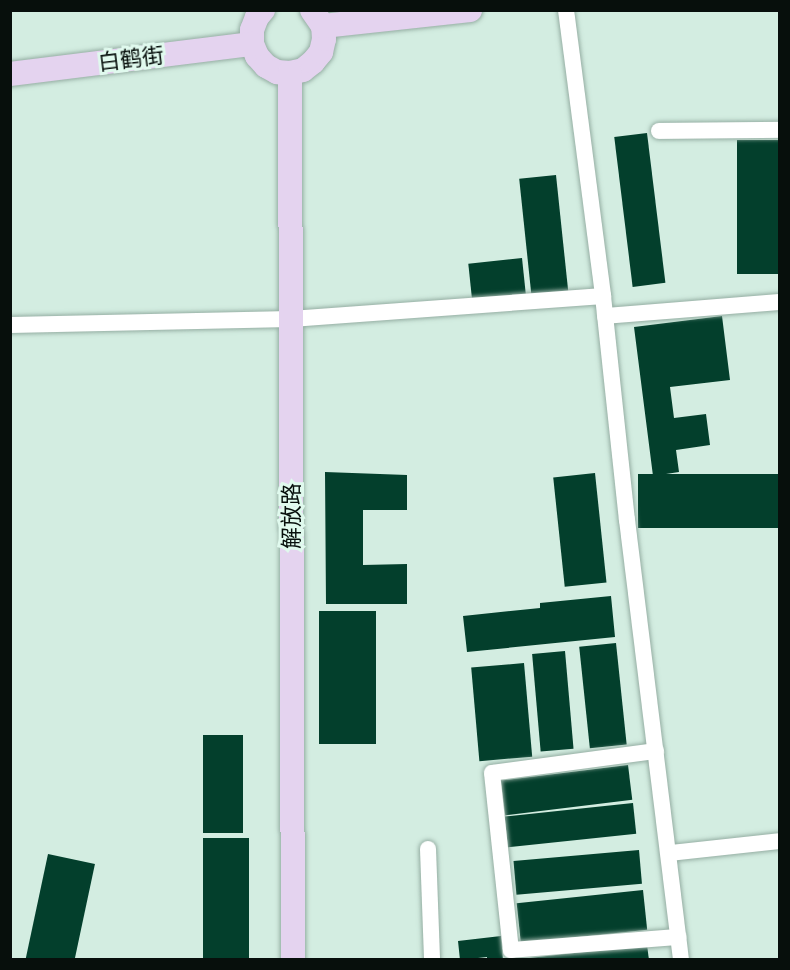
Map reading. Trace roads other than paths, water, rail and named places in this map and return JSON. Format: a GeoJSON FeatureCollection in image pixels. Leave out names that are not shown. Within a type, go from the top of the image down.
{"type":"FeatureCollection","features":[{"type":"Feature","properties":{"kind":"street"},"geometry":{"type":"LineString","coordinates":[[263,10],[257,17],[252,30],[252,44],[257,56],[266,66],[277,72],[290,73],[303,70],[317,57],[324,39],[317,18],[470,10]]}},
{"type":"Feature","properties":{"kind":"street"},"geometry":{"type":"LineString","coordinates":[[566,10],[606,316],[627,520],[670,853],[681,960]]}},
{"type":"Feature","properties":{"kind":"street","name":"白鹤街"},"geometry":{"type":"LineString","coordinates":[[10,74],[252,44]]}},
{"type":"Feature","properties":{"kind":"street","name":"解放路"},"geometry":{"type":"LineString","coordinates":[[290,73],[293,960]]}},
{"type":"Feature","properties":{"kind":"street"},"geometry":{"type":"LineString","coordinates":[[659,130],[780,130]]}},
{"type":"Feature","properties":{"kind":"street"},"geometry":{"type":"LineString","coordinates":[[10,325],[291,319],[603,296]]}},
{"type":"Feature","properties":{"kind":"street"},"geometry":{"type":"LineString","coordinates":[[606,316],[780,302]]}},
{"type":"Feature","properties":{"kind":"street"},"geometry":{"type":"LineString","coordinates":[[656,751],[492,773],[511,950],[678,937]]}},
{"type":"Feature","properties":{"kind":"street"},"geometry":{"type":"LineString","coordinates":[[670,853],[780,841]]}},
{"type":"Feature","properties":{"kind":"street"},"geometry":{"type":"LineString","coordinates":[[428,849],[432,960]]}}]}
